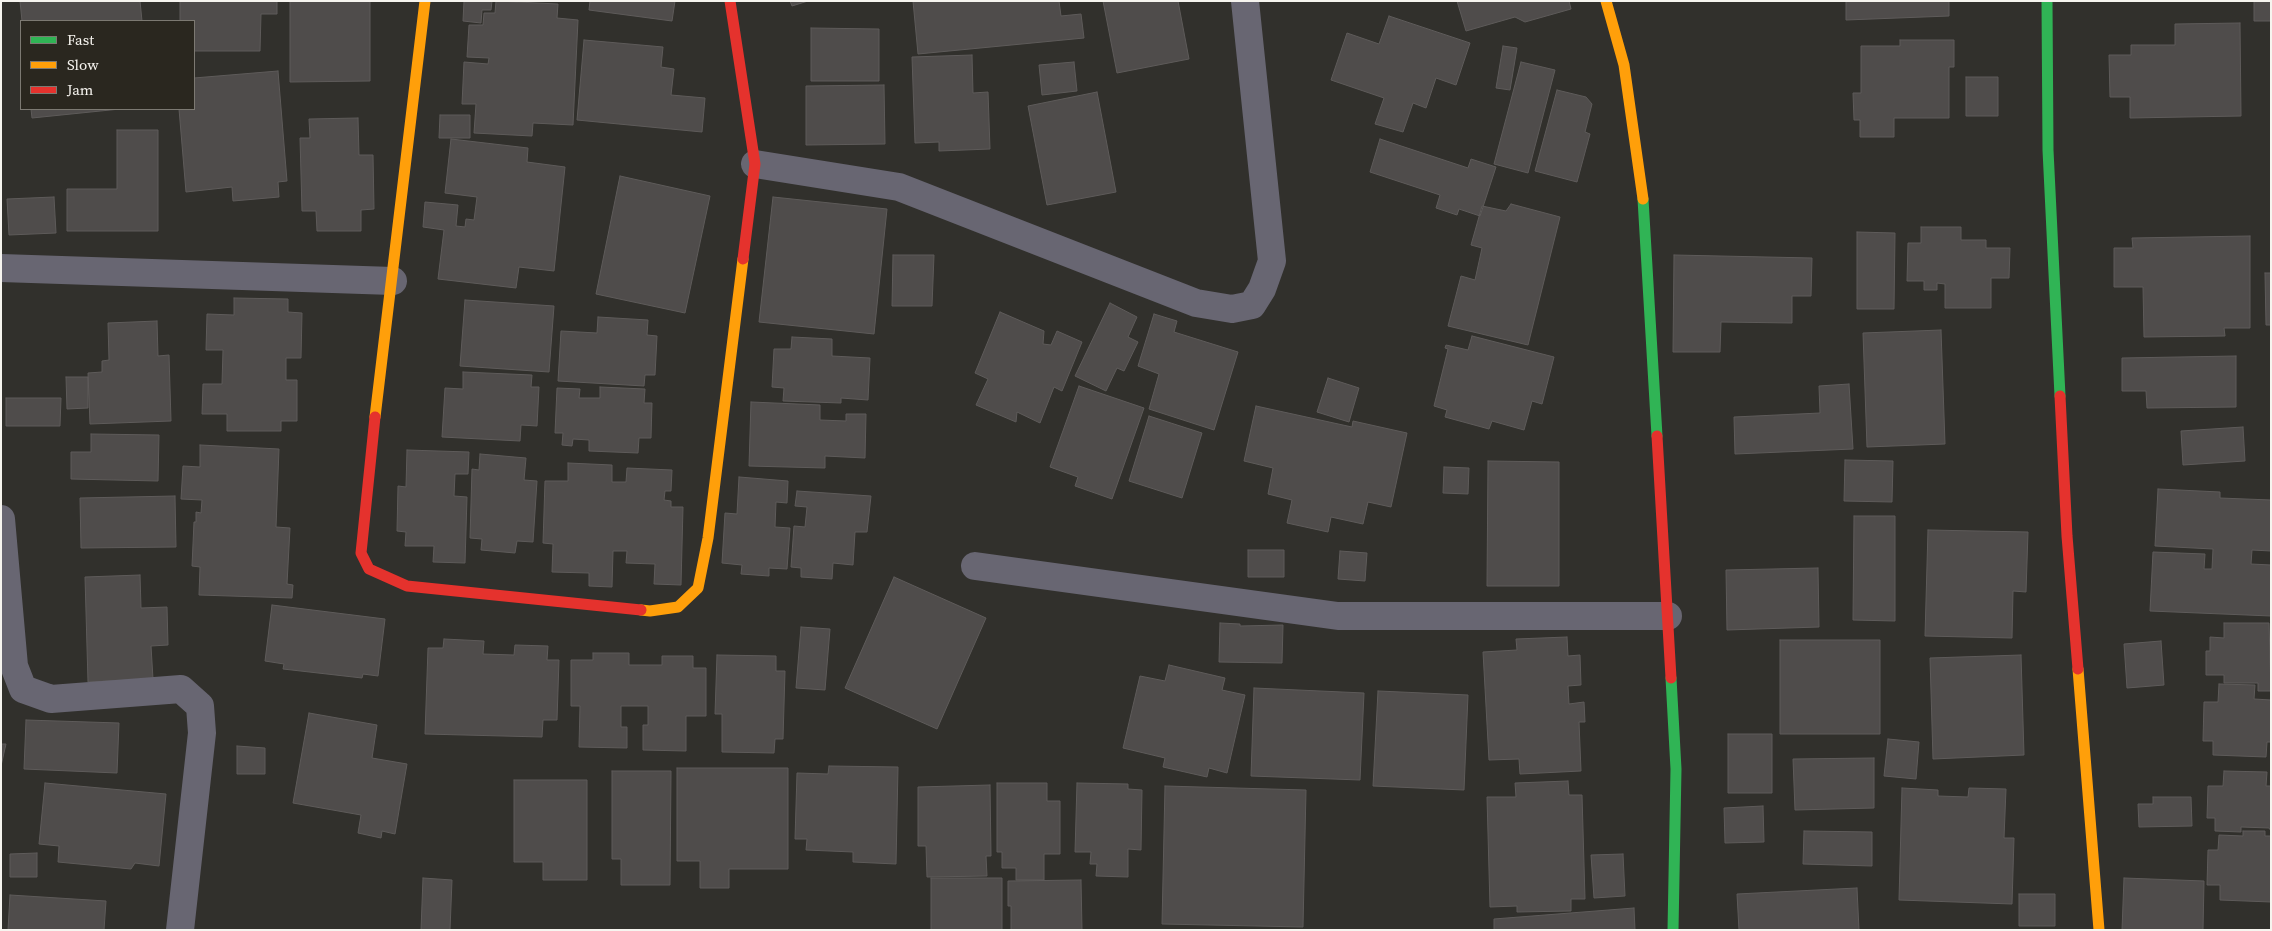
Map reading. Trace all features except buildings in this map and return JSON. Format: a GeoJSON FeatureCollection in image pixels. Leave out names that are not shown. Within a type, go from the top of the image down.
{"type":"FeatureCollection","features":[{"type":"Feature","properties":{"kind":"street"},"geometry":{"type":"LineString","coordinates":[[425,1],[363,521],[361,553],[369,568],[384,578],[407,586],[650,611],[678,607],[698,588],[703,568],[755,164],[730,1]]}},
{"type":"Feature","properties":{"kind":"street"},"geometry":{"type":"LineString","coordinates":[[755,164],[899,187],[1196,303],[1232,309],[1252,305],[1262,289],[1272,261],[1245,1]]}},
{"type":"Feature","properties":{"kind":"street"},"geometry":{"type":"LineString","coordinates":[[1606,1],[1624,65],[1642,183],[1676,769],[1673,930]]}},
{"type":"Feature","properties":{"kind":"street"},"geometry":{"type":"LineString","coordinates":[[2047,1],[2048,150],[2067,536],[2098,930]]}},
{"type":"Feature","properties":{"kind":"street"},"geometry":{"type":"LineString","coordinates":[[1,268],[393,281]]}},
{"type":"Feature","properties":{"kind":"street"},"geometry":{"type":"LineString","coordinates":[[1,519],[14,666],[23,689],[51,699],[181,689],[200,706],[202,733],[180,930]]}},
{"type":"Feature","properties":{"kind":"street"},"geometry":{"type":"LineString","coordinates":[[975,566],[1338,616],[1668,616]]}},
{"type":"Feature","properties":{"kind":"traffic: fast"},"geometry":{"type":"LineString","coordinates":[[2047,1],[2048,150],[2060,396]]}},
{"type":"Feature","properties":{"kind":"traffic: fast"},"geometry":{"type":"LineString","coordinates":[[1643,199],[1657,436]]}},
{"type":"Feature","properties":{"kind":"traffic: fast"},"geometry":{"type":"LineString","coordinates":[[1671,678],[1676,769],[1673,930]]}},
{"type":"Feature","properties":{"kind":"traffic: slow"},"geometry":{"type":"LineString","coordinates":[[375,417],[425,1]]}},
{"type":"Feature","properties":{"kind":"traffic: slow"},"geometry":{"type":"LineString","coordinates":[[1606,1],[1624,65],[1643,199]]}},
{"type":"Feature","properties":{"kind":"traffic: slow"},"geometry":{"type":"LineString","coordinates":[[641,610],[650,611],[678,607],[698,588],[708,538],[743,259]]}},
{"type":"Feature","properties":{"kind":"traffic: slow"},"geometry":{"type":"LineString","coordinates":[[2078,669],[2099,930]]}},
{"type":"Feature","properties":{"kind":"traffic: jam"},"geometry":{"type":"LineString","coordinates":[[730,1],[755,164],[743,259]]}},
{"type":"Feature","properties":{"kind":"traffic: jam"},"geometry":{"type":"LineString","coordinates":[[2060,396],[2067,536],[2078,669]]}},
{"type":"Feature","properties":{"kind":"traffic: jam"},"geometry":{"type":"LineString","coordinates":[[375,417],[361,553],[369,569],[407,586],[641,610]]}},
{"type":"Feature","properties":{"kind":"traffic: jam"},"geometry":{"type":"LineString","coordinates":[[1657,436],[1671,678]]}}]}
